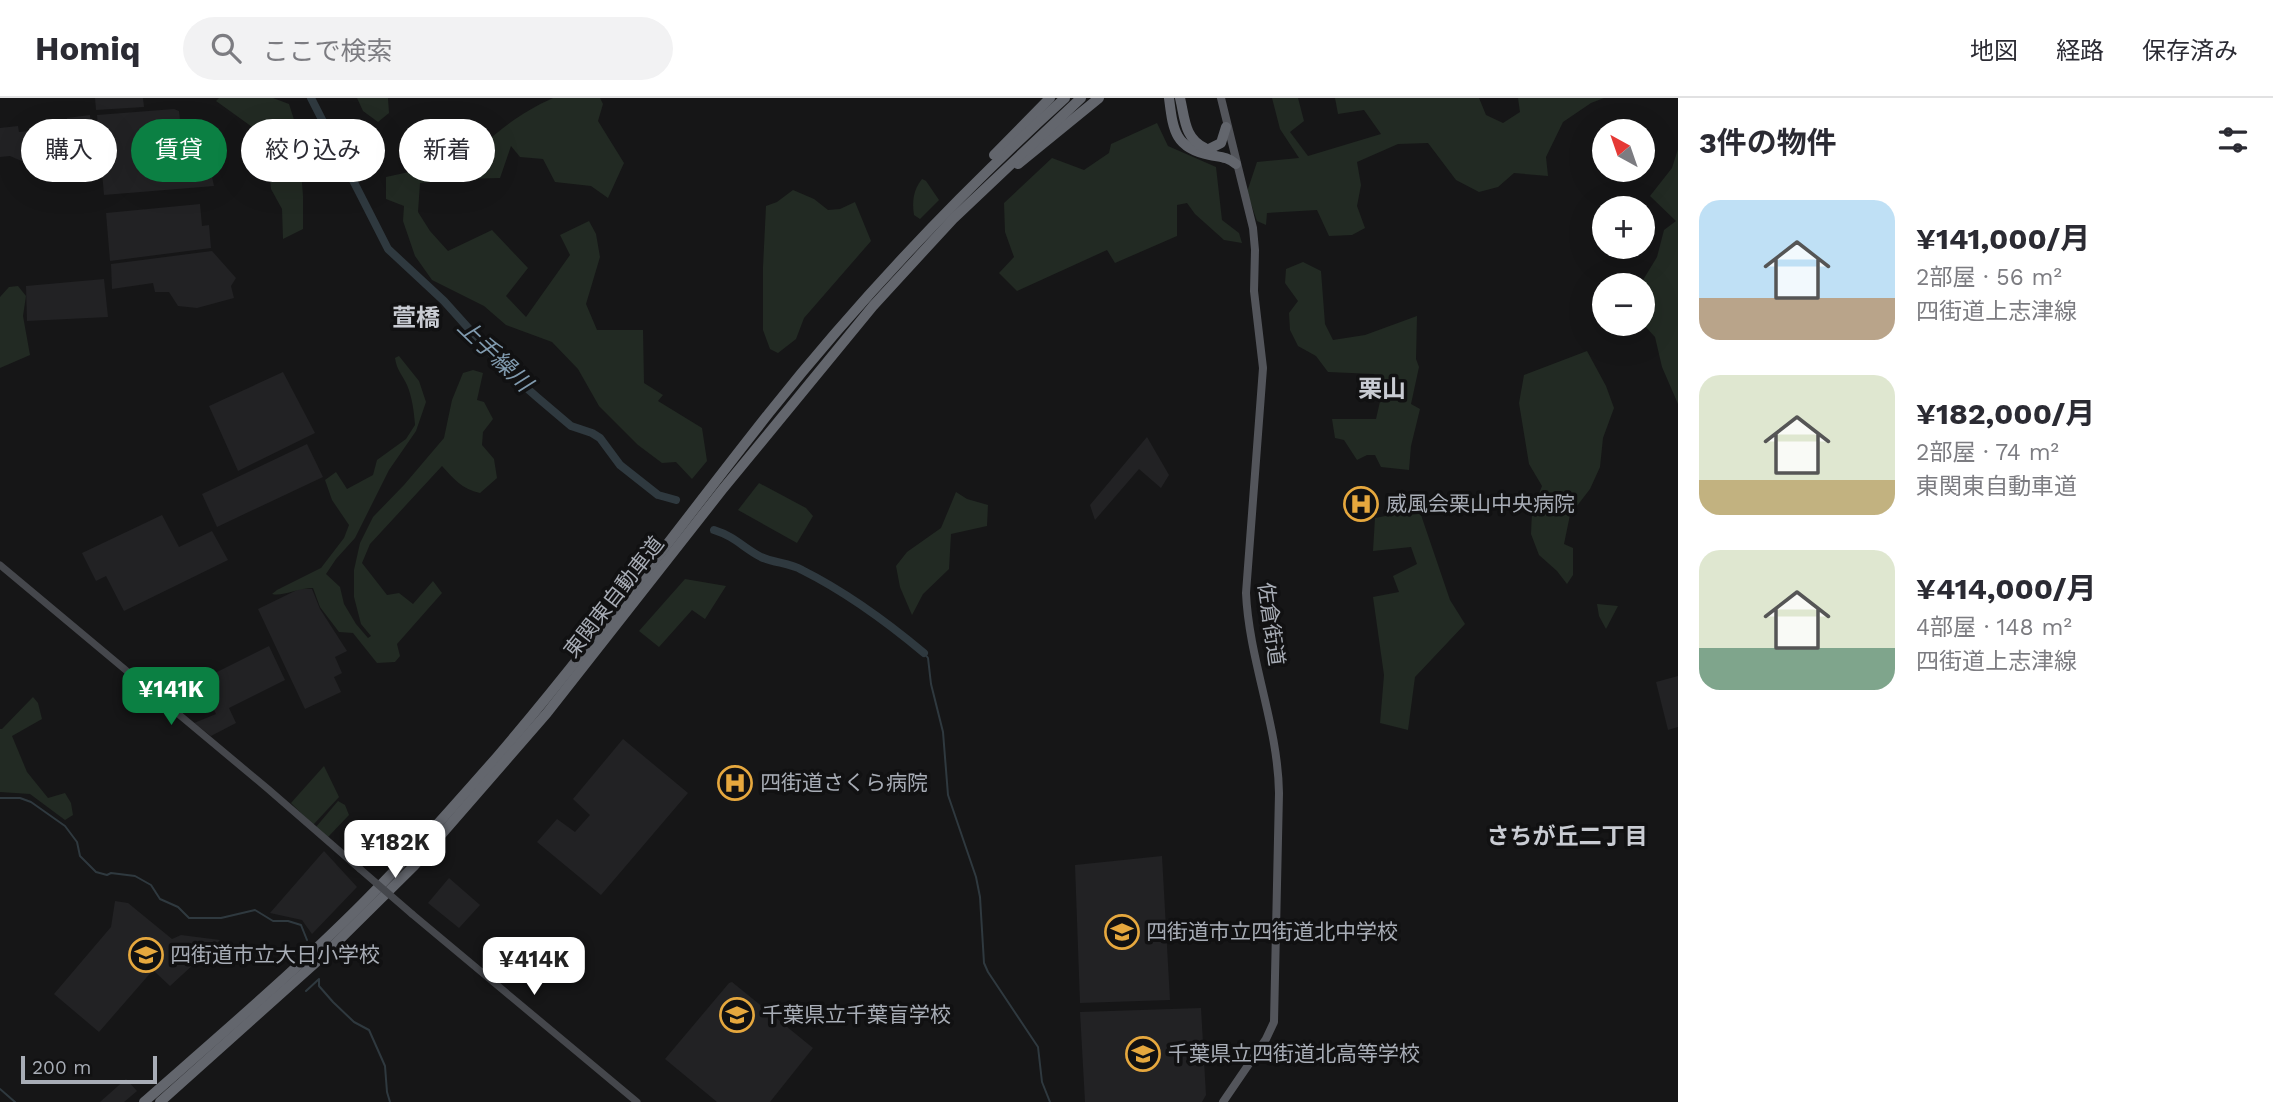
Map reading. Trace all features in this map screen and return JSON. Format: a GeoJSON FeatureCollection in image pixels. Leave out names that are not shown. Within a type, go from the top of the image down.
{"type":"FeatureCollection","features":[{"type":"Feature","properties":{"kind":"highway"},"geometry":{"type":"LineString","coordinates":[[938,219],[996,153],[1050,98]]}},
{"type":"Feature","properties":{"kind":"highway","name":"東関東自動車道"},"geometry":{"type":"LineString","coordinates":[[144,1102],[362,904],[445,816],[573,664],[808,366],[901,258],[1004,154],[1065,98]]}},
{"type":"Feature","properties":{"kind":"highway","name":"東関東自動車道"},"geometry":{"type":"LineString","coordinates":[[160,1102],[333,947],[445,832],[547,713],[824,364],[953,219],[1081,98]]}},
{"type":"Feature","properties":{"kind":"highway"},"geometry":{"type":"LineString","coordinates":[[953,219],[1099,98]]}},
{"type":"Feature","properties":{"kind":"highway"},"geometry":{"type":"LineString","coordinates":[[1169,98],[1177,138],[1198,151],[1229,155]]}},
{"type":"Feature","properties":{"kind":"highway"},"geometry":{"type":"LineString","coordinates":[[1180,98],[1190,138],[1209,149],[1229,155]]}},
{"type":"Feature","properties":{"kind":"highway"},"geometry":{"type":"LineString","coordinates":[[1209,149],[1221,143],[1226,127]]}},
{"type":"Feature","properties":{"kind":"main road","name":"佐倉街道"},"geometry":{"type":"LineString","coordinates":[[1221,98],[1229,155],[1254,236],[1254,291],[1263,368],[1247,575],[1247,607],[1275,755],[1279,793],[1275,1022],[1223,1102]]}},
{"type":"Feature","properties":{"kind":"main road"},"geometry":{"type":"LineString","coordinates":[[0,565],[637,1102]]}},
{"type":"Feature","properties":{"kind":"shaded area"},"geometry":{"type":"Polygon","coordinates":[[[95,98],[143,98],[144,107],[96,110],[95,98]]]}},
{"type":"Feature","properties":{"kind":"shaded area"},"geometry":{"type":"Polygon","coordinates":[[[219,98],[273,98],[289,104],[294,119],[241,119],[216,101],[219,98]]]}},
{"type":"Feature","properties":{"kind":"shaded area"},"geometry":{"type":"Polygon","coordinates":[[[357,98],[388,98],[389,113],[382,119],[374,119],[363,111],[357,98]]]}},
{"type":"Feature","properties":{"kind":"shaded area"},"geometry":{"type":"Polygon","coordinates":[[[553,98],[600,98],[603,104],[598,121],[624,163],[608,198],[591,186],[555,182],[543,159],[520,157],[511,146],[500,178],[495,178],[495,135],[532,108],[553,98]]]}},
{"type":"Feature","properties":{"kind":"shaded area"},"geometry":{"type":"Polygon","coordinates":[[[1272,98],[1298,98],[1304,121],[1290,132],[1308,156],[1381,134],[1364,110],[1338,114],[1335,98],[1479,98],[1486,115],[1503,123],[1520,112],[1518,98],[1604,98],[1591,103],[1563,122],[1546,157],[1548,176],[1514,173],[1498,187],[1479,192],[1456,180],[1428,143],[1398,144],[1357,162],[1361,185],[1357,206],[1365,228],[1352,235],[1329,236],[1317,210],[1267,213],[1266,225],[1257,221],[1247,192],[1257,162],[1299,158],[1280,129],[1272,98]]]}},
{"type":"Feature","properties":{"kind":"shaded area"},"geometry":{"type":"Polygon","coordinates":[[[174,109],[179,111],[180,119],[131,119],[131,182],[213,182],[214,186],[104,195],[103,182],[117,182],[117,119],[97,119],[97,115],[174,109]]]}},
{"type":"Feature","properties":{"kind":"shaded area"},"geometry":{"type":"Polygon","coordinates":[[[90,115],[90,119],[67,119],[90,115]]]}},
{"type":"Feature","properties":{"kind":"shaded area"},"geometry":{"type":"Polygon","coordinates":[[[1157,123],[1168,146],[1216,167],[1222,220],[1239,233],[1242,243],[1224,240],[1195,214],[1187,203],[1177,205],[1177,236],[1115,263],[1107,250],[1017,291],[999,273],[1014,257],[1005,232],[1004,203],[1052,158],[1084,170],[1109,153],[1111,144],[1157,123]]]}},
{"type":"Feature","properties":{"kind":"shaded area"},"geometry":{"type":"Polygon","coordinates":[[[18,126],[21,161],[10,156],[0,157],[0,128],[18,126]]]}},
{"type":"Feature","properties":{"kind":"shaded area"},"geometry":{"type":"Polygon","coordinates":[[[1678,149],[1678,404],[1662,367],[1654,336],[1655,273],[1647,273],[1657,257],[1664,230],[1676,221],[1655,201],[1655,196],[1650,196],[1672,168],[1678,149]]]}},
{"type":"Feature","properties":{"kind":"shaded area"},"geometry":{"type":"Polygon","coordinates":[[[399,174],[399,182],[430,182],[420,183],[418,212],[448,251],[492,230],[528,268],[506,296],[526,317],[570,255],[560,235],[589,221],[596,234],[600,257],[586,304],[597,330],[643,330],[644,383],[663,395],[658,401],[702,428],[707,461],[692,479],[676,462],[662,463],[638,445],[599,406],[578,369],[552,342],[506,325],[484,306],[432,280],[415,256],[403,221],[404,206],[386,199],[386,177],[399,174]]]}},
{"type":"Feature","properties":{"kind":"shaded area"},"geometry":{"type":"Polygon","coordinates":[[[922,179],[939,200],[920,219],[914,215],[913,201],[922,179]]]}},
{"type":"Feature","properties":{"kind":"shaded area"},"geometry":{"type":"Polygon","coordinates":[[[270,182],[302,182],[303,229],[283,239],[282,209],[271,189],[270,182]]]}},
{"type":"Feature","properties":{"kind":"shaded area"},"geometry":{"type":"Polygon","coordinates":[[[793,190],[814,199],[828,210],[840,209],[855,202],[871,241],[804,318],[796,339],[778,353],[770,349],[763,330],[766,206],[777,202],[793,190]]]}},
{"type":"Feature","properties":{"kind":"shaded area"},"geometry":{"type":"Polygon","coordinates":[[[200,204],[202,226],[209,225],[211,248],[110,261],[106,213],[200,204]]]}},
{"type":"Feature","properties":{"kind":"shaded area"},"geometry":{"type":"Polygon","coordinates":[[[212,251],[236,278],[231,286],[234,298],[197,308],[178,306],[169,292],[155,292],[153,283],[112,289],[111,264],[212,251]]]}},
{"type":"Feature","properties":{"kind":"shaded area"},"geometry":{"type":"Polygon","coordinates":[[[1303,262],[1321,271],[1325,324],[1333,340],[1365,335],[1417,316],[1416,359],[1419,367],[1411,404],[1420,409],[1411,446],[1409,470],[1381,467],[1375,455],[1367,455],[1357,460],[1344,440],[1335,438],[1332,419],[1376,419],[1381,397],[1374,374],[1328,372],[1316,356],[1298,346],[1290,330],[1289,313],[1298,301],[1285,283],[1286,269],[1303,262]]]}},
{"type":"Feature","properties":{"kind":"shaded area"},"geometry":{"type":"Polygon","coordinates":[[[104,279],[108,317],[27,321],[26,286],[104,279]]]}},
{"type":"Feature","properties":{"kind":"shaded area"},"geometry":{"type":"Polygon","coordinates":[[[18,286],[26,296],[23,316],[30,355],[0,368],[0,297],[9,287],[18,286]]]}},
{"type":"Feature","properties":{"kind":"shaded area"},"geometry":{"type":"Polygon","coordinates":[[[1587,351],[1606,386],[1614,408],[1603,438],[1600,467],[1590,489],[1570,515],[1564,544],[1573,548],[1573,575],[1567,584],[1539,555],[1531,534],[1532,511],[1542,486],[1529,464],[1519,403],[1524,375],[1587,351]]]}},
{"type":"Feature","properties":{"kind":"shaded area"},"geometry":{"type":"Polygon","coordinates":[[[399,356],[419,381],[426,402],[416,431],[389,470],[355,538],[326,574],[340,587],[344,604],[368,638],[371,636],[361,624],[354,597],[354,570],[360,543],[373,517],[444,438],[452,400],[463,373],[473,370],[483,373],[477,400],[484,402],[493,419],[483,432],[482,445],[494,459],[497,478],[480,493],[463,486],[442,466],[370,544],[362,563],[387,595],[399,593],[413,604],[433,581],[442,593],[397,644],[400,656],[395,662],[377,663],[353,633],[339,632],[320,607],[313,588],[272,594],[321,568],[344,538],[349,525],[332,500],[325,480],[336,472],[347,489],[373,475],[377,460],[406,439],[415,425],[410,394],[395,358],[399,356]]]}},
{"type":"Feature","properties":{"kind":"shaded area"},"geometry":{"type":"Polygon","coordinates":[[[283,372],[315,433],[238,471],[209,406],[283,372]]]}},
{"type":"Feature","properties":{"kind":"shaded area"},"geometry":{"type":"Polygon","coordinates":[[[1147,437],[1169,475],[1161,488],[1139,469],[1095,520],[1090,505],[1147,437]]]}},
{"type":"Feature","properties":{"kind":"shaded area"},"geometry":{"type":"Polygon","coordinates":[[[307,444],[323,477],[217,527],[202,494],[307,444]]]}},
{"type":"Feature","properties":{"kind":"shaded area"},"geometry":{"type":"Polygon","coordinates":[[[759,483],[806,508],[813,516],[797,543],[738,510],[759,483]]]}},
{"type":"Feature","properties":{"kind":"shaded area"},"geometry":{"type":"Polygon","coordinates":[[[956,492],[967,499],[988,505],[987,526],[951,534],[949,569],[923,594],[912,615],[900,587],[896,566],[907,552],[941,528],[956,492]]]}},
{"type":"Feature","properties":{"kind":"shaded area"},"geometry":{"type":"Polygon","coordinates":[[[1417,510],[1420,512],[1450,600],[1465,624],[1415,677],[1408,730],[1380,723],[1384,675],[1373,597],[1399,592],[1393,576],[1417,564],[1411,547],[1373,551],[1375,518],[1417,510]]]}},
{"type":"Feature","properties":{"kind":"shaded area"},"geometry":{"type":"Polygon","coordinates":[[[162,515],[179,547],[212,531],[228,560],[124,611],[106,576],[96,581],[82,553],[162,515]]]}},
{"type":"Feature","properties":{"kind":"shaded area"},"geometry":{"type":"Polygon","coordinates":[[[685,579],[726,586],[705,619],[692,610],[659,647],[639,631],[685,579]]]}},
{"type":"Feature","properties":{"kind":"shaded area"},"geometry":{"type":"Polygon","coordinates":[[[299,589],[312,589],[320,609],[347,651],[335,657],[342,673],[334,677],[341,692],[305,709],[258,609],[299,589]]]}},
{"type":"Feature","properties":{"kind":"shaded area"},"geometry":{"type":"Polygon","coordinates":[[[1597,604],[1618,606],[1606,629],[1599,616],[1597,604]]]}},
{"type":"Feature","properties":{"kind":"shaded area"},"geometry":{"type":"Polygon","coordinates":[[[269,646],[285,680],[229,708],[236,723],[211,736],[194,723],[216,714],[199,681],[269,646]]]}},
{"type":"Feature","properties":{"kind":"shaded area"},"geometry":{"type":"Polygon","coordinates":[[[1678,676],[1678,727],[1668,730],[1656,682],[1678,676]]]}},
{"type":"Feature","properties":{"kind":"shaded area"},"geometry":{"type":"Polygon","coordinates":[[[33,697],[38,703],[42,719],[12,736],[27,772],[48,798],[65,793],[71,803],[73,815],[65,820],[30,794],[0,792],[0,729],[33,697]]]}},
{"type":"Feature","properties":{"kind":"shaded area"},"geometry":{"type":"Polygon","coordinates":[[[623,739],[688,793],[601,895],[537,842],[557,819],[575,832],[590,815],[573,799],[623,739]]]}},
{"type":"Feature","properties":{"kind":"shaded area"},"geometry":{"type":"Polygon","coordinates":[[[324,766],[339,797],[313,825],[291,803],[324,766]]]}},
{"type":"Feature","properties":{"kind":"shaded area"},"geometry":{"type":"Polygon","coordinates":[[[338,801],[345,805],[349,815],[328,837],[316,827],[338,801]]]}},
{"type":"Feature","properties":{"kind":"shaded area"},"geometry":{"type":"Polygon","coordinates":[[[324,851],[357,887],[312,934],[302,920],[270,913],[324,851]]]}},
{"type":"Feature","properties":{"kind":"shaded area","name":"四街道市立四街道北中学校"},"geometry":{"type":"Polygon","coordinates":[[[1162,856],[1170,1000],[1080,1003],[1075,865],[1162,856]]]}},
{"type":"Feature","properties":{"kind":"shaded area"},"geometry":{"type":"Polygon","coordinates":[[[449,878],[480,905],[459,928],[428,903],[449,878]]]}},
{"type":"Feature","properties":{"kind":"shaded area","name":"四街道市立大日小学校"},"geometry":{"type":"Polygon","coordinates":[[[115,901],[128,903],[172,939],[181,935],[220,940],[170,986],[153,970],[99,1032],[54,994],[111,927],[115,901]]]}},
{"type":"Feature","properties":{"kind":"shaded area","name":"千葉県立千葉盲学校"},"geometry":{"type":"Polygon","coordinates":[[[732,982],[813,1048],[770,1102],[717,1102],[665,1059],[732,982]]]}},
{"type":"Feature","properties":{"kind":"shaded area","name":"千葉県立四街道北高等学校"},"geometry":{"type":"Polygon","coordinates":[[[1201,1008],[1206,1095],[1202,1102],[1085,1102],[1080,1012],[1201,1008]]]}},
{"type":"Feature","properties":{"kind":"shaded area"},"geometry":{"type":"Polygon","coordinates":[[[126,1079],[137,1091],[124,1102],[100,1102],[126,1079]]]}},
{"type":"Feature","properties":{"kind":"waterway","name":"上手繰川"},"geometry":{"type":"LineString","coordinates":[[311,98],[388,249],[444,301],[505,369],[538,398],[571,426],[600,438],[620,465],[658,495],[676,500]]}},
{"type":"Feature","properties":{"kind":"waterway","name":"上手繰川"},"geometry":{"type":"LineString","coordinates":[[714,530],[761,557],[797,568],[834,588],[881,619],[924,653]]}},
{"type":"Feature","properties":{"kind":"waterway"},"geometry":{"type":"LineString","coordinates":[[924,653],[928,658],[931,684],[943,732],[948,795],[976,877],[980,897],[984,963],[1038,1047],[1042,1082],[1050,1102]]}},
{"type":"Feature","properties":{"kind":"waterway"},"geometry":{"type":"LineString","coordinates":[[0,798],[20,798],[31,802],[65,826],[77,842],[80,856],[96,872],[135,876],[151,885],[160,899],[178,907],[189,918],[221,918],[255,910],[273,921],[288,921],[301,925],[307,940]]}},
{"type":"Feature","properties":{"kind":"waterway"},"geometry":{"type":"LineString","coordinates":[[306,991],[319,979],[319,986],[333,1002],[354,1022],[369,1030],[385,1066],[390,1102]]}},
{"type":"Feature","properties":{"kind":"waterway"},"geometry":{"type":"LineString","coordinates":[[0,1089],[15,1102]]}},
{"type":"Feature","properties":{"kind":"place","name":"威風会栗山中央病院"},"geometry":{"type":"Point","coordinates":[1361,504]}},
{"type":"Feature","properties":{"kind":"place","name":"四街道さくら病院"},"geometry":{"type":"Point","coordinates":[735,783]}},
{"type":"Feature","properties":{"kind":"place","name":"四街道市立四街道北中学校"},"geometry":{"type":"Point","coordinates":[1122,932]}},
{"type":"Feature","properties":{"kind":"place","name":"四街道市立大日小学校"},"geometry":{"type":"Point","coordinates":[146,955]}},
{"type":"Feature","properties":{"kind":"place","name":"千葉県立千葉盲学校"},"geometry":{"type":"Point","coordinates":[737,1015]}},
{"type":"Feature","properties":{"kind":"place","name":"千葉県立四街道北高等学校"},"geometry":{"type":"Point","coordinates":[1143,1054]}},
{"type":"Feature","properties":{"kind":"district","name":"萱橋"},"geometry":{"type":"Point","coordinates":[416,318]}},
{"type":"Feature","properties":{"kind":"district","name":"栗山"},"geometry":{"type":"Point","coordinates":[1382,389]}},
{"type":"Feature","properties":{"kind":"district","name":"さちが丘二丁目"},"geometry":{"type":"Point","coordinates":[1567,836]}}]}
